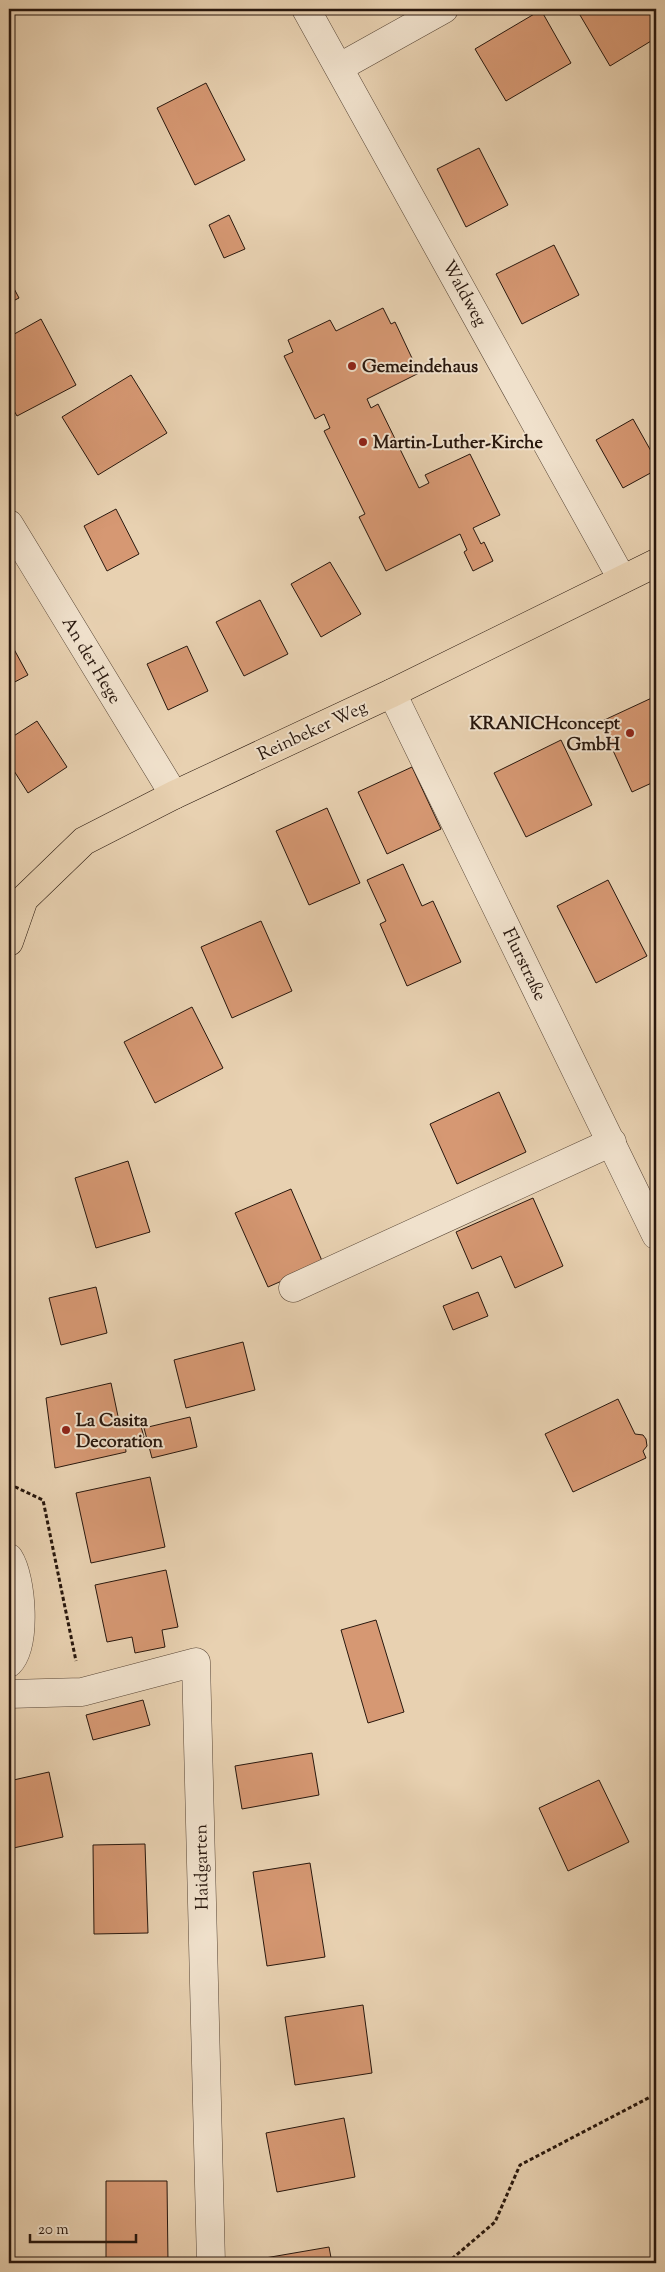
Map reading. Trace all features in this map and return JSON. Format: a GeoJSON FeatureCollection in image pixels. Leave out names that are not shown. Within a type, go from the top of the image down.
{"type":"FeatureCollection","features":[{"type":"Feature","properties":{"kind":"main road","name":"Reinbeker Weg"},"geometry":{"type":"LineString","coordinates":[[9,942],[16,902],[84,841],[174,795],[392,693],[622,578],[656,563]]}},
{"type":"Feature","properties":{"kind":"street","name":"Waldweg"},"geometry":{"type":"LineString","coordinates":[[306,9],[340,67],[622,578]]}},
{"type":"Feature","properties":{"kind":"street"},"geometry":{"type":"LineString","coordinates":[[340,67],[444,9]]}},
{"type":"Feature","properties":{"kind":"street","name":"An der Hege"},"geometry":{"type":"LineString","coordinates":[[9,524],[174,795]]}},
{"type":"Feature","properties":{"kind":"street","name":"Flurstraße"},"geometry":{"type":"LineString","coordinates":[[392,693],[656,1235]]}},
{"type":"Feature","properties":{"kind":"street"},"geometry":{"type":"LineString","coordinates":[[293,1288],[612,1142]]}},
{"type":"Feature","properties":{"kind":"street"},"geometry":{"type":"LineString","coordinates":[[9,1558],[20,1596],[21,1632],[12,1660],[9,1663]]}},
{"type":"Feature","properties":{"kind":"street","name":"Haidgarten"},"geometry":{"type":"LineString","coordinates":[[9,1694],[82,1692],[196,1662],[212,2263]]}},
{"type":"Feature","properties":{"kind":"path"},"geometry":{"type":"LineString","coordinates":[[9,1484],[43,1500],[82,1692]]}},
{"type":"Feature","properties":{"kind":"path"},"geometry":{"type":"LineString","coordinates":[[448,2263],[495,2222],[520,2165],[656,2094]]}},
{"type":"Feature","properties":{"kind":"building"},"geometry":{"type":"Polygon","coordinates":[[[655,9],[656,38],[610,66],[577,10],[655,9]]]}},
{"type":"Feature","properties":{"kind":"building"},"geometry":{"type":"Polygon","coordinates":[[[541,10],[571,63],[506,101],[475,49],[541,10]]]}},
{"type":"Feature","properties":{"kind":"building"},"geometry":{"type":"Polygon","coordinates":[[[206,83],[245,160],[195,185],[157,108],[206,83]]]}},
{"type":"Feature","properties":{"kind":"building"},"geometry":{"type":"Polygon","coordinates":[[[479,148],[508,205],[466,227],[437,169],[479,148]]]}},
{"type":"Feature","properties":{"kind":"building"},"geometry":{"type":"Polygon","coordinates":[[[229,215],[245,249],[224,258],[209,225],[229,215]]]}},
{"type":"Feature","properties":{"kind":"building"},"geometry":{"type":"Polygon","coordinates":[[[554,245],[579,295],[522,324],[496,274],[554,245]]]}},
{"type":"Feature","properties":{"kind":"building"},"geometry":{"type":"Polygon","coordinates":[[[9,279],[19,298],[9,303],[9,279]]]}},
{"type":"Feature","properties":{"kind":"building","name":"Martin-Luther-Kirche"},"geometry":{"type":"Polygon","coordinates":[[[383,308],[391,324],[395,322],[419,373],[367,399],[371,408],[378,404],[419,488],[429,483],[425,475],[470,454],[500,515],[473,528],[481,544],[484,542],[493,561],[473,571],[464,552],[467,550],[460,534],[386,571],[359,517],[365,514],[324,431],[330,428],[324,414],[315,419],[284,356],[293,352],[288,340],[330,320],[336,331],[383,308]]]}},
{"type":"Feature","properties":{"kind":"building"},"geometry":{"type":"Polygon","coordinates":[[[41,319],[76,385],[17,416],[9,402],[9,337],[41,319]]]}},
{"type":"Feature","properties":{"kind":"building"},"geometry":{"type":"Polygon","coordinates":[[[131,375],[167,433],[98,475],[62,417],[131,375]]]}},
{"type":"Feature","properties":{"kind":"building"},"geometry":{"type":"Polygon","coordinates":[[[633,419],[656,460],[656,470],[623,488],[596,440],[633,419]]]}},
{"type":"Feature","properties":{"kind":"building"},"geometry":{"type":"Polygon","coordinates":[[[116,509],[139,554],[107,571],[84,526],[116,509]]]}},
{"type":"Feature","properties":{"kind":"building"},"geometry":{"type":"Polygon","coordinates":[[[330,562],[361,614],[321,637],[291,584],[330,562]]]}},
{"type":"Feature","properties":{"kind":"building"},"geometry":{"type":"Polygon","coordinates":[[[260,600],[288,654],[244,676],[216,622],[260,600]]]}},
{"type":"Feature","properties":{"kind":"building"},"geometry":{"type":"Polygon","coordinates":[[[9,640],[28,675],[9,685],[9,640]]]}},
{"type":"Feature","properties":{"kind":"building"},"geometry":{"type":"Polygon","coordinates":[[[187,646],[208,691],[168,710],[147,664],[187,646]]]}},
{"type":"Feature","properties":{"kind":"building"},"geometry":{"type":"Polygon","coordinates":[[[656,696],[656,781],[632,792],[600,722],[656,696]]]}},
{"type":"Feature","properties":{"kind":"building"},"geometry":{"type":"Polygon","coordinates":[[[37,721],[67,767],[28,793],[9,763],[9,739],[37,721]]]}},
{"type":"Feature","properties":{"kind":"building"},"geometry":{"type":"Polygon","coordinates":[[[561,740],[592,805],[526,837],[494,773],[561,740]]]}},
{"type":"Feature","properties":{"kind":"building"},"geometry":{"type":"Polygon","coordinates":[[[412,767],[441,829],[387,854],[358,792],[412,767]]]}},
{"type":"Feature","properties":{"kind":"building"},"geometry":{"type":"Polygon","coordinates":[[[327,808],[360,883],[309,905],[276,831],[327,808]]]}},
{"type":"Feature","properties":{"kind":"building"},"geometry":{"type":"Polygon","coordinates":[[[403,864],[422,906],[433,901],[461,962],[407,986],[380,924],[386,921],[367,880],[403,864]]]}},
{"type":"Feature","properties":{"kind":"building"},"geometry":{"type":"Polygon","coordinates":[[[608,880],[647,956],[596,983],[557,906],[608,880]]]}},
{"type":"Feature","properties":{"kind":"building"},"geometry":{"type":"Polygon","coordinates":[[[261,921],[292,991],[232,1018],[201,947],[261,921]]]}},
{"type":"Feature","properties":{"kind":"building"},"geometry":{"type":"Polygon","coordinates":[[[192,1007],[223,1068],[155,1103],[124,1042],[192,1007]]]}},
{"type":"Feature","properties":{"kind":"building"},"geometry":{"type":"Polygon","coordinates":[[[499,1092],[526,1152],[457,1184],[430,1124],[499,1092]]]}},
{"type":"Feature","properties":{"kind":"building"},"geometry":{"type":"Polygon","coordinates":[[[128,1161],[150,1232],[96,1248],[75,1178],[128,1161]]]}},
{"type":"Feature","properties":{"kind":"building"},"geometry":{"type":"Polygon","coordinates":[[[291,1189],[323,1263],[268,1287],[235,1213],[291,1189]]]}},
{"type":"Feature","properties":{"kind":"building"},"geometry":{"type":"Polygon","coordinates":[[[533,1198],[563,1266],[515,1288],[501,1256],[472,1269],[456,1232],[533,1198]]]}},
{"type":"Feature","properties":{"kind":"building"},"geometry":{"type":"Polygon","coordinates":[[[96,1287],[107,1333],[61,1345],[49,1298],[96,1287]]]}},
{"type":"Feature","properties":{"kind":"building"},"geometry":{"type":"Polygon","coordinates":[[[478,1292],[488,1316],[453,1330],[443,1306],[478,1292]]]}},
{"type":"Feature","properties":{"kind":"building"},"geometry":{"type":"Polygon","coordinates":[[[243,1342],[255,1390],[186,1408],[174,1360],[243,1342]]]}},
{"type":"Feature","properties":{"kind":"building"},"geometry":{"type":"Polygon","coordinates":[[[111,1383],[119,1421],[138,1416],[144,1437],[125,1442],[126,1452],[55,1468],[46,1398],[111,1383]]]}},
{"type":"Feature","properties":{"kind":"building"},"geometry":{"type":"Polygon","coordinates":[[[618,1399],[635,1434],[643,1435],[646,1439],[647,1446],[643,1451],[646,1458],[573,1492],[545,1434],[618,1399]]]}},
{"type":"Feature","properties":{"kind":"building"},"geometry":{"type":"Polygon","coordinates":[[[190,1417],[197,1447],[152,1458],[144,1428],[190,1417]]]}},
{"type":"Feature","properties":{"kind":"building"},"geometry":{"type":"Polygon","coordinates":[[[150,1477],[165,1547],[91,1563],[76,1493],[150,1477]]]}},
{"type":"Feature","properties":{"kind":"building"},"geometry":{"type":"Polygon","coordinates":[[[166,1570],[178,1627],[162,1630],[165,1647],[135,1653],[132,1637],[107,1642],[95,1585],[166,1570]]]}},
{"type":"Feature","properties":{"kind":"building"},"geometry":{"type":"Polygon","coordinates":[[[376,1620],[404,1712],[368,1723],[341,1630],[376,1620]]]}},
{"type":"Feature","properties":{"kind":"building"},"geometry":{"type":"Polygon","coordinates":[[[143,1700],[150,1725],[93,1740],[86,1715],[143,1700]]]}},
{"type":"Feature","properties":{"kind":"building"},"geometry":{"type":"Polygon","coordinates":[[[312,1753],[319,1795],[242,1809],[235,1766],[312,1753]]]}},
{"type":"Feature","properties":{"kind":"building"},"geometry":{"type":"Polygon","coordinates":[[[49,1772],[63,1837],[9,1849],[9,1781],[49,1772]]]}},
{"type":"Feature","properties":{"kind":"building"},"geometry":{"type":"Polygon","coordinates":[[[599,1780],[629,1842],[568,1871],[539,1808],[599,1780]]]}},
{"type":"Feature","properties":{"kind":"building"},"geometry":{"type":"Polygon","coordinates":[[[145,1844],[148,1933],[94,1934],[93,1845],[145,1844]]]}},
{"type":"Feature","properties":{"kind":"building"},"geometry":{"type":"Polygon","coordinates":[[[310,1863],[325,1957],[267,1966],[253,1872],[310,1863]]]}},
{"type":"Feature","properties":{"kind":"building"},"geometry":{"type":"Polygon","coordinates":[[[363,2005],[372,2073],[295,2085],[285,2017],[363,2005]]]}},
{"type":"Feature","properties":{"kind":"building"},"geometry":{"type":"Polygon","coordinates":[[[344,2118],[355,2177],[277,2192],[266,2133],[344,2118]]]}},
{"type":"Feature","properties":{"kind":"building"},"geometry":{"type":"Polygon","coordinates":[[[106,2181],[167,2181],[168,2263],[106,2263],[106,2181]]]}},
{"type":"Feature","properties":{"kind":"building"},"geometry":{"type":"Polygon","coordinates":[[[329,2247],[332,2263],[266,2263],[265,2258],[329,2247]]]}},
{"type":"Feature","properties":{"kind":"place","name":"Gemeindehaus"},"geometry":{"type":"Point","coordinates":[352,366]}},
{"type":"Feature","properties":{"kind":"place","name":"Martin-Luther-Kirche"},"geometry":{"type":"Point","coordinates":[363,442]}},
{"type":"Feature","properties":{"kind":"place","name":"KRANICHconcept GmbH"},"geometry":{"type":"Point","coordinates":[630,733]}},
{"type":"Feature","properties":{"kind":"place","name":"La Casita Decoration"},"geometry":{"type":"Point","coordinates":[66,1430]}}]}
